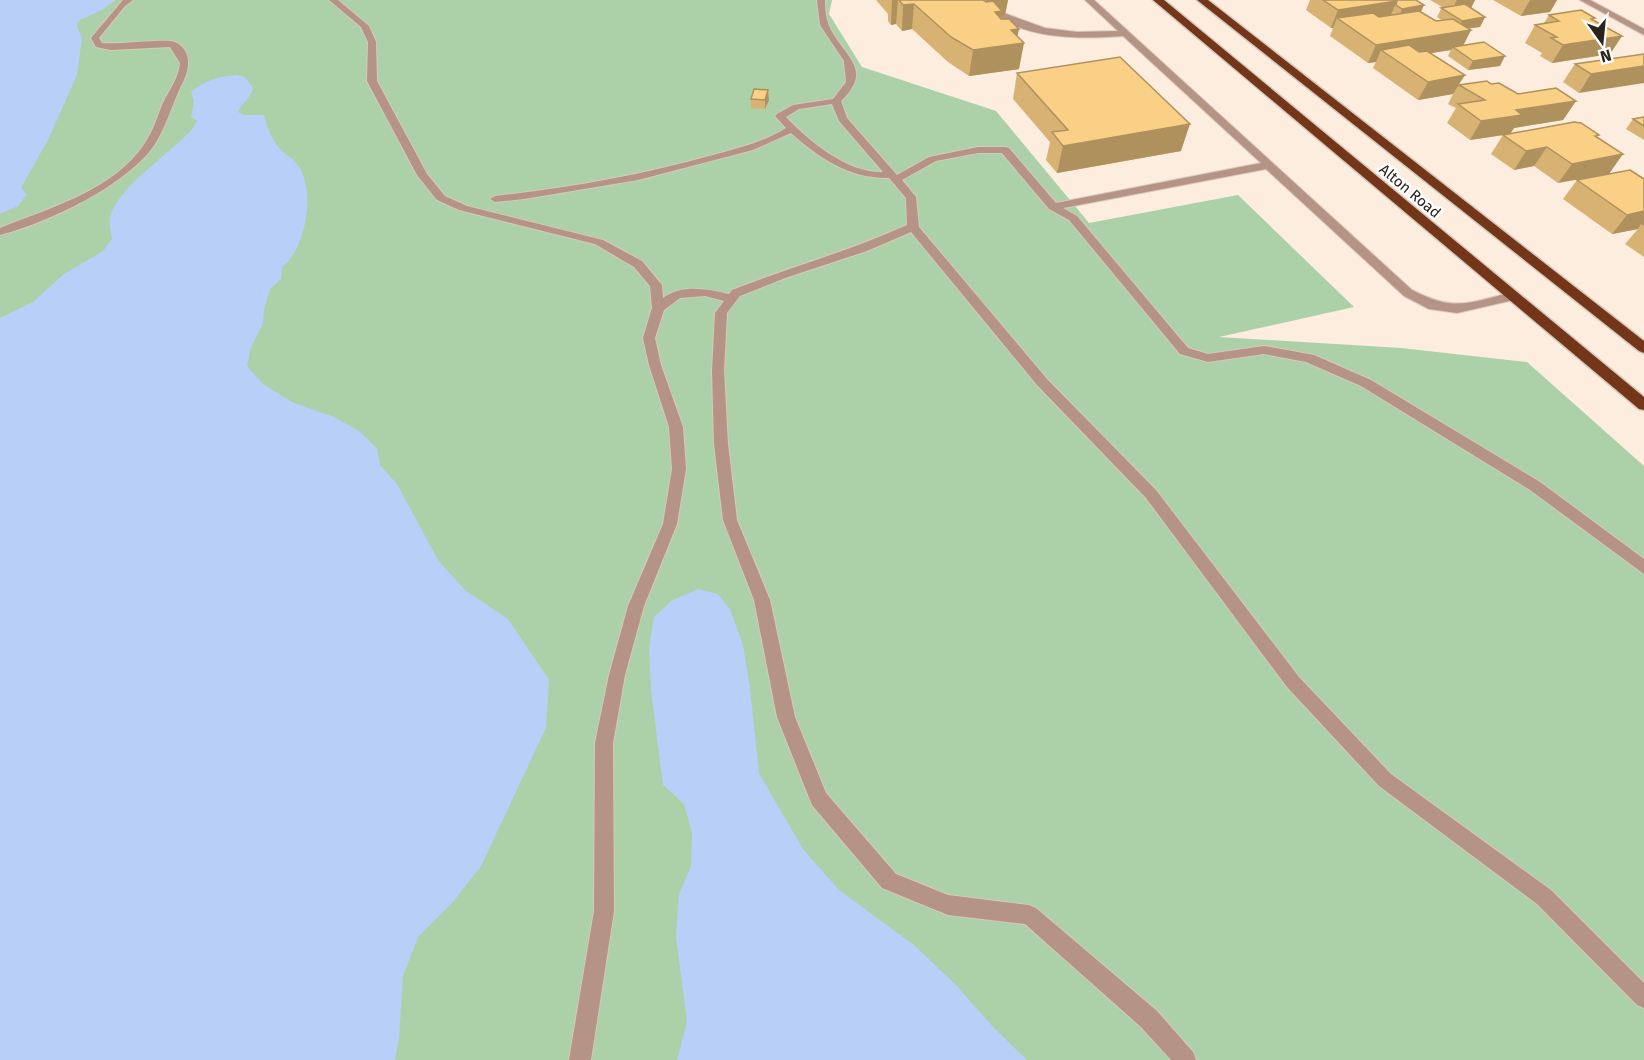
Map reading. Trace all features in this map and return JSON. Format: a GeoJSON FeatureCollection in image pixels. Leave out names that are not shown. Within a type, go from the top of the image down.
{"type":"FeatureCollection","features":[{"type":"Feature","properties":{"kind":"highway","name":"Alton Road"},"geometry":{"type":"LineString","coordinates":[[1158,0],[1644,405]]}},
{"type":"Feature","properties":{"kind":"highway","name":"Alton Road"},"geometry":{"type":"LineString","coordinates":[[1202,0],[1644,348]]}},
{"type":"Feature","properties":{"kind":"street"},"geometry":{"type":"LineString","coordinates":[[0,232],[88,194],[125,171],[147,148],[173,92],[183,77],[186,64],[181,51],[172,44],[111,47],[99,45],[95,38],[122,4],[129,0]]}},
{"type":"Feature","properties":{"kind":"street"},"geometry":{"type":"LineString","coordinates":[[333,0],[365,26],[372,42],[372,81],[422,175],[441,198],[463,208],[599,242],[638,264],[656,285],[658,308],[649,338],[655,365],[676,427],[679,469],[670,524],[636,606],[616,675],[604,743],[604,911],[580,1060]]}},
{"type":"Feature","properties":{"kind":"street"},"geometry":{"type":"LineString","coordinates":[[821,0],[820,11],[827,32],[842,51],[851,69],[851,84],[837,101],[796,107],[780,116],[791,129],[845,166],[868,175],[893,177],[933,159],[978,150],[1005,150],[1053,207],[1073,218],[1184,351],[1208,358],[1264,351],[1309,358],[1366,383],[1535,486],[1644,568]]}},
{"type":"Feature","properties":{"kind":"street"},"geometry":{"type":"LineString","coordinates":[[1089,0],[1408,293],[1433,306],[1457,309],[1514,296]]}},
{"type":"Feature","properties":{"kind":"street"},"geometry":{"type":"LineString","coordinates":[[1584,0],[1644,32]]}},
{"type":"Feature","properties":{"kind":"street"},"geometry":{"type":"LineString","coordinates":[[1001,15],[1017,24],[1038,30],[1104,35],[1125,33]]}},
{"type":"Feature","properties":{"kind":"street"},"geometry":{"type":"LineString","coordinates":[[837,101],[842,119],[911,197],[913,227],[1042,382],[1151,494],[1293,682],[1385,780],[1544,897],[1644,998]]}},
{"type":"Feature","properties":{"kind":"street"},"geometry":{"type":"LineString","coordinates":[[495,199],[559,192],[665,171],[753,146],[780,136],[791,129]]}},
{"type":"Feature","properties":{"kind":"street"},"geometry":{"type":"LineString","coordinates":[[1053,207],[1269,165]]}},
{"type":"Feature","properties":{"kind":"street"},"geometry":{"type":"LineString","coordinates":[[913,227],[863,249],[784,274],[736,293],[722,313],[718,371],[721,444],[730,520],[762,600],[786,717],[819,799],[889,881],[948,905],[1029,915],[1149,1019],[1185,1060]]}},
{"type":"Feature","properties":{"kind":"street"},"geometry":{"type":"LineString","coordinates":[[658,308],[677,294],[705,292],[732,299]]}},
{"type":"Feature","properties":{"kind":"green space"},"geometry":{"type":"Polygon","coordinates":[[[0,0],[832,0],[829,14],[862,67],[996,111],[1089,223],[1238,195],[1354,307],[1219,337],[1401,348],[1527,362],[1644,466],[1644,1060],[0,1060],[0,0]]]}},
{"type":"Feature","properties":{"kind":"water"},"geometry":{"type":"Polygon","coordinates":[[[0,0],[116,0],[102,10],[78,21],[77,26],[82,38],[77,75],[49,138],[21,188],[27,194],[18,206],[0,214],[0,0]]]}},
{"type":"Feature","properties":{"kind":"water"},"geometry":{"type":"Polygon","coordinates":[[[236,75],[245,77],[253,88],[238,112],[244,115],[264,115],[275,142],[295,162],[303,175],[307,203],[303,233],[290,259],[282,267],[281,279],[270,289],[263,324],[251,347],[247,366],[263,384],[292,402],[334,417],[359,431],[377,448],[380,465],[397,484],[438,560],[466,591],[508,619],[549,680],[546,728],[481,866],[453,902],[418,937],[403,976],[399,1039],[395,1060],[0,1060],[0,318],[33,302],[64,274],[103,251],[112,239],[110,218],[118,200],[193,128],[197,120],[191,117],[194,101],[191,92],[212,80],[236,75]]]}},
{"type":"Feature","properties":{"kind":"water"},"geometry":{"type":"Polygon","coordinates":[[[698,589],[718,594],[730,609],[743,645],[759,773],[803,849],[839,890],[914,945],[956,985],[994,1028],[1027,1060],[677,1060],[687,1022],[676,937],[679,894],[691,866],[692,833],[684,804],[663,785],[651,691],[649,648],[654,617],[671,601],[698,589]]]}},
{"type":"Feature","properties":{"kind":"building"},"geometry":{"type":"Polygon","coordinates":[[[899,0],[993,1],[1002,11],[995,12],[1001,19],[1009,19],[1019,29],[1011,30],[1024,43],[973,50],[951,37],[914,4],[903,5],[899,0]]]}},
{"type":"Feature","properties":{"kind":"building"},"geometry":{"type":"Polygon","coordinates":[[[1323,0],[1395,0],[1397,1],[1338,10],[1323,0]]]}},
{"type":"Feature","properties":{"kind":"building"},"geometry":{"type":"Polygon","coordinates":[[[1395,0],[1416,0],[1424,5],[1402,9],[1396,5],[1395,0]]]}},
{"type":"Feature","properties":{"kind":"building"},"geometry":{"type":"Polygon","coordinates":[[[1465,4],[1485,17],[1462,21],[1441,8],[1465,4]]]}},
{"type":"Feature","properties":{"kind":"building"},"geometry":{"type":"Polygon","coordinates":[[[1581,10],[1595,18],[1591,19],[1622,36],[1563,45],[1551,38],[1557,37],[1535,25],[1559,21],[1549,15],[1581,10]]]}},
{"type":"Feature","properties":{"kind":"building"},"geometry":{"type":"Polygon","coordinates":[[[1419,11],[1436,21],[1453,19],[1471,30],[1376,45],[1337,18],[1373,13],[1379,17],[1419,11]]]}},
{"type":"Feature","properties":{"kind":"building"},"geometry":{"type":"Polygon","coordinates":[[[1484,42],[1505,56],[1473,61],[1453,47],[1484,42]]]}},
{"type":"Feature","properties":{"kind":"building"},"geometry":{"type":"Polygon","coordinates":[[[1409,45],[1419,52],[1427,51],[1465,75],[1428,82],[1381,50],[1409,45]]]}},
{"type":"Feature","properties":{"kind":"building"},"geometry":{"type":"Polygon","coordinates":[[[1644,54],[1644,66],[1591,74],[1575,64],[1644,54]]]}},
{"type":"Feature","properties":{"kind":"building"},"geometry":{"type":"Polygon","coordinates":[[[1120,57],[1190,124],[1063,146],[1052,132],[1068,130],[1017,73],[1120,57]]]}},
{"type":"Feature","properties":{"kind":"building"},"geometry":{"type":"Polygon","coordinates":[[[1487,81],[1491,84],[1499,83],[1518,94],[1556,88],[1576,101],[1516,110],[1522,115],[1481,121],[1458,104],[1485,100],[1459,85],[1487,81]]]}},
{"type":"Feature","properties":{"kind":"building"},"geometry":{"type":"Polygon","coordinates":[[[754,89],[768,90],[765,100],[751,99],[754,89]]]}},
{"type":"Feature","properties":{"kind":"building"},"geometry":{"type":"Polygon","coordinates":[[[1644,117],[1644,126],[1633,119],[1644,117]]]}},
{"type":"Feature","properties":{"kind":"building"},"geometry":{"type":"Polygon","coordinates":[[[1574,122],[1581,123],[1599,135],[1595,136],[1623,154],[1572,164],[1547,147],[1526,151],[1503,135],[1574,122]]]}},
{"type":"Feature","properties":{"kind":"building"},"geometry":{"type":"Polygon","coordinates":[[[1630,170],[1644,179],[1644,211],[1627,215],[1577,180],[1630,170]]]}}]}
